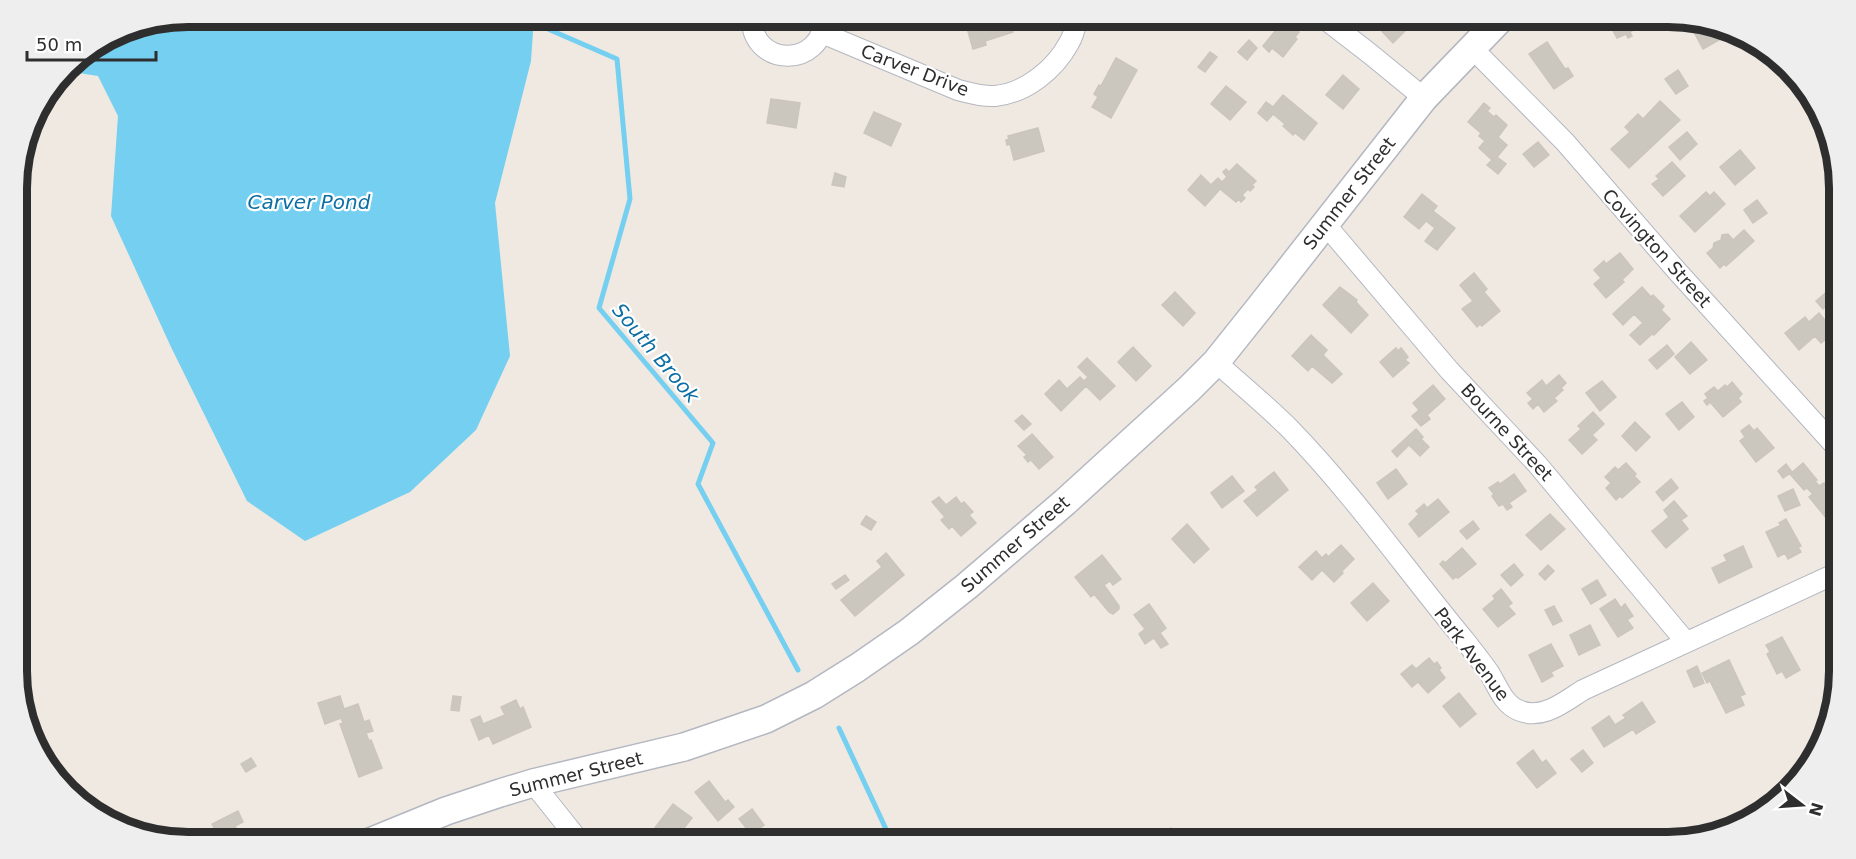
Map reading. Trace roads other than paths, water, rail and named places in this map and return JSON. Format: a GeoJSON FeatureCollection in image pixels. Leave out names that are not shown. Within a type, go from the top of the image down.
{"type":"FeatureCollection","features":[{"type":"Feature","properties":{"kind":"main road","name":"Summer Street"},"geometry":{"type":"LineString","coordinates":[[395,832],[446,811],[533,783],[713,738],[766,719],[836,681],[883,650],[967,586],[1091,479],[1216,362],[1424,98],[1493,27]]}},
{"type":"Feature","properties":{"kind":"street","name":"Carver Drive"},"geometry":{"type":"LineString","coordinates":[[752,27],[760,44],[766,49],[790,57],[813,47],[823,27]]}},
{"type":"Feature","properties":{"kind":"street","name":"Carver Drive"},"geometry":{"type":"LineString","coordinates":[[828,27],[958,90],[995,96],[1022,88],[1055,63],[1071,40],[1075,27]]}},
{"type":"Feature","properties":{"kind":"street"},"geometry":{"type":"LineString","coordinates":[[1335,27],[1424,98]]}},
{"type":"Feature","properties":{"kind":"street","name":"Covington Street"},"geometry":{"type":"LineString","coordinates":[[1473,49],[1564,142],[1829,439]]}},
{"type":"Feature","properties":{"kind":"street","name":"Bourne Street"},"geometry":{"type":"LineString","coordinates":[[1325,224],[1449,370],[1537,464],[1686,642]]}},
{"type":"Feature","properties":{"kind":"street","name":"Park Avenue"},"geometry":{"type":"LineString","coordinates":[[1216,362],[1288,428],[1342,487],[1489,671],[1504,699],[1514,708],[1533,714],[1550,710],[1583,690],[1829,577]]}},
{"type":"Feature","properties":{"kind":"street"},"geometry":{"type":"LineString","coordinates":[[533,783],[572,832]]}},
{"type":"Feature","properties":{"kind":"water","name":"Carver Pond"},"geometry":{"type":"Polygon","coordinates":[[[533,27],[531,61],[495,203],[510,356],[476,430],[410,492],[305,541],[247,501],[171,347],[111,216],[118,116],[98,76],[76,73],[90,60],[126,39],[167,28],[533,27]]]}},
{"type":"Feature","properties":{"kind":"waterway","name":"South Brook"},"geometry":{"type":"LineString","coordinates":[[543,27],[617,59],[630,199],[599,308],[713,443],[698,484],[798,670]]}},
{"type":"Feature","properties":{"kind":"waterway","name":"South Brook"},"geometry":{"type":"LineString","coordinates":[[839,728],[887,832]]}}]}
